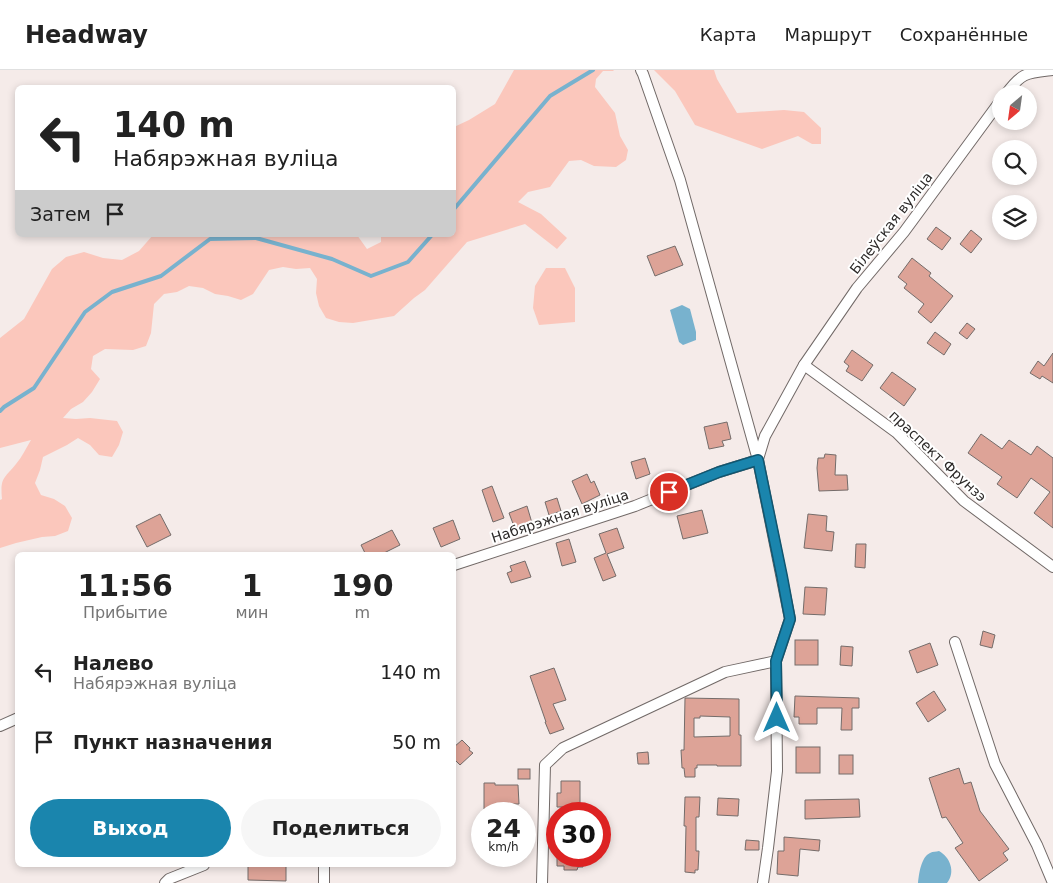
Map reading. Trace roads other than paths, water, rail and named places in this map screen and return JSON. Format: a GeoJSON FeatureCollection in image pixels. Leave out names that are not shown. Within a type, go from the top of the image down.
{"type":"FeatureCollection","features":[{"type":"Feature","properties":{"kind":"street"},"geometry":{"type":"LineString","coordinates":[[641,70],[680,180],[758,460],[790,619],[776,661],[777,771],[763,883]]}},
{"type":"Feature","properties":{"kind":"street"},"geometry":{"type":"LineString","coordinates":[[1012,85],[1022,76],[1053,70]]}},
{"type":"Feature","properties":{"kind":"street","name":"Білеўская вуліца"},"geometry":{"type":"LineString","coordinates":[[758,460],[765,436],[804,365],[857,288],[904,232],[992,112]]}},
{"type":"Feature","properties":{"kind":"street","name":"праспект Фрунзэ"},"geometry":{"type":"LineString","coordinates":[[804,365],[897,433],[964,501],[1053,567]]}},
{"type":"Feature","properties":{"kind":"street","name":"Набярэжная вуліца"},"geometry":{"type":"LineString","coordinates":[[456,564],[635,506],[719,472],[758,460]]}},
{"type":"Feature","properties":{"kind":"street"},"geometry":{"type":"LineString","coordinates":[[956,642],[995,764],[1037,845],[1053,883]]}},
{"type":"Feature","properties":{"kind":"street"},"geometry":{"type":"LineString","coordinates":[[542,883],[545,765],[563,748],[725,672],[776,661]]}},
{"type":"Feature","properties":{"kind":"street"},"geometry":{"type":"LineString","coordinates":[[0,726],[15,719]]}},
{"type":"Feature","properties":{"kind":"street"},"geometry":{"type":"LineString","coordinates":[[165,883],[169,879],[199,867]]}},
{"type":"Feature","properties":{"kind":"street"},"geometry":{"type":"LineString","coordinates":[[324,867],[324,883]]}},
{"type":"Feature","properties":{"kind":"water"},"geometry":{"type":"Polygon","coordinates":[[[682,305],[690,309],[696,332],[696,340],[683,345],[679,342],[670,310],[682,305]]]}},
{"type":"Feature","properties":{"kind":"water"},"geometry":{"type":"Polygon","coordinates":[[[939,851],[949,861],[950,879],[947,883],[918,883],[924,858],[931,852],[939,851]]]}},
{"type":"Feature","properties":{"kind":"waterway"},"geometry":{"type":"LineString","coordinates":[[456,207],[550,96],[593,70]]}},
{"type":"Feature","properties":{"kind":"waterway"},"geometry":{"type":"LineString","coordinates":[[0,411],[34,388],[85,312],[112,292],[161,276],[210,239],[256,238],[332,259],[371,276],[408,262],[430,237]]}}]}
